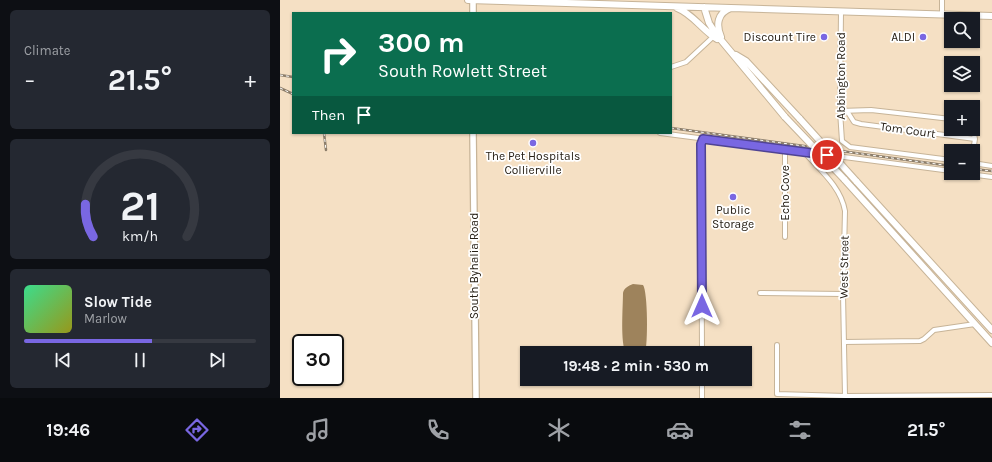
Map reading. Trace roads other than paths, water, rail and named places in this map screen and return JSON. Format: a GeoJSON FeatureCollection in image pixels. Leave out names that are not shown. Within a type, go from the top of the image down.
{"type":"FeatureCollection","features":[{"type":"Feature","properties":{"kind":"main road"},"geometry":{"type":"LineString","coordinates":[[468,0],[609,2],[673,6],[992,16]]}},
{"type":"Feature","properties":{"kind":"main road"},"geometry":{"type":"LineString","coordinates":[[473,0],[473,12]]}},
{"type":"Feature","properties":{"kind":"main road"},"geometry":{"type":"LineString","coordinates":[[673,6],[689,14],[716,34]]}},
{"type":"Feature","properties":{"kind":"main road"},"geometry":{"type":"LineString","coordinates":[[704,7],[709,23],[742,67],[992,343]]}},
{"type":"Feature","properties":{"kind":"main road"},"geometry":{"type":"LineString","coordinates":[[716,34],[717,24],[720,17],[726,10],[732,8]]}},
{"type":"Feature","properties":{"kind":"main road"},"geometry":{"type":"LineString","coordinates":[[731,51],[746,61],[992,330]]}},
{"type":"Feature","properties":{"kind":"main road","name":"South Byhalia Road"},"geometry":{"type":"LineString","coordinates":[[473,134],[476,398]]}},
{"type":"Feature","properties":{"kind":"main road"},"geometry":{"type":"LineString","coordinates":[[924,268],[931,264]]}},
{"type":"Feature","properties":{"kind":"street"},"geometry":{"type":"LineString","coordinates":[[942,0],[942,14]]}},
{"type":"Feature","properties":{"kind":"street","name":"Abbington Road"},"geometry":{"type":"LineString","coordinates":[[841,11],[840,111],[842,141],[850,147],[944,159]]}},
{"type":"Feature","properties":{"kind":"street"},"geometry":{"type":"LineString","coordinates":[[672,67],[686,62],[716,34]]}},
{"type":"Feature","properties":{"kind":"street"},"geometry":{"type":"LineString","coordinates":[[840,111],[871,110],[944,118]]}},
{"type":"Feature","properties":{"kind":"street","name":"Tom Court"},"geometry":{"type":"LineString","coordinates":[[847,111],[854,122],[861,124],[975,139]]}},
{"type":"Feature","properties":{"kind":"street"},"geometry":{"type":"LineString","coordinates":[[667,134],[944,171]]}},
{"type":"Feature","properties":{"kind":"street"},"geometry":{"type":"LineString","coordinates":[[974,136],[974,144]]}},
{"type":"Feature","properties":{"kind":"street"},"geometry":{"type":"LineString","coordinates":[[702,346],[701,144],[703,139]]}},
{"type":"Feature","properties":{"kind":"street","name":"Echo Cove"},"geometry":{"type":"LineString","coordinates":[[785,150],[785,237]]}},
{"type":"Feature","properties":{"kind":"street","name":"West Street"},"geometry":{"type":"LineString","coordinates":[[804,152],[839,192],[845,211],[843,294],[844,396]]}},
{"type":"Feature","properties":{"kind":"street"},"geometry":{"type":"LineString","coordinates":[[980,164],[992,166]]}},
{"type":"Feature","properties":{"kind":"street"},"geometry":{"type":"LineString","coordinates":[[980,175],[992,177]]}},
{"type":"Feature","properties":{"kind":"street"},"geometry":{"type":"LineString","coordinates":[[760,293],[843,294]]}},
{"type":"Feature","properties":{"kind":"street"},"geometry":{"type":"LineString","coordinates":[[844,342],[920,341],[934,330],[975,324]]}},
{"type":"Feature","properties":{"kind":"street"},"geometry":{"type":"LineString","coordinates":[[777,344],[777,394],[866,397],[949,397],[992,395]]}},
{"type":"Feature","properties":{"kind":"street"},"geometry":{"type":"LineString","coordinates":[[702,386],[702,398]]}},
{"type":"Feature","properties":{"kind":"railway"},"geometry":{"type":"LineString","coordinates":[[280,75],[292,77]]}},
{"type":"Feature","properties":{"kind":"railway"},"geometry":{"type":"LineString","coordinates":[[280,88],[292,94]]}},
{"type":"Feature","properties":{"kind":"railway"},"geometry":{"type":"LineString","coordinates":[[672,128],[944,165]]}},
{"type":"Feature","properties":{"kind":"railway"},"geometry":{"type":"LineString","coordinates":[[324,134],[326,150]]}},
{"type":"Feature","properties":{"kind":"railway"},"geometry":{"type":"LineString","coordinates":[[980,170],[992,171]]}},
{"type":"Feature","properties":{"kind":"place","name":"Discount Tire"},"geometry":{"type":"Point","coordinates":[824,37]}},
{"type":"Feature","properties":{"kind":"place","name":"ALDI"},"geometry":{"type":"Point","coordinates":[923,37]}},
{"type":"Feature","properties":{"kind":"place","name":"The Pet Hospitals Collierville"},"geometry":{"type":"Point","coordinates":[533,143]}},
{"type":"Feature","properties":{"kind":"place","name":"Public Storage"},"geometry":{"type":"Point","coordinates":[733,197]}}]}
